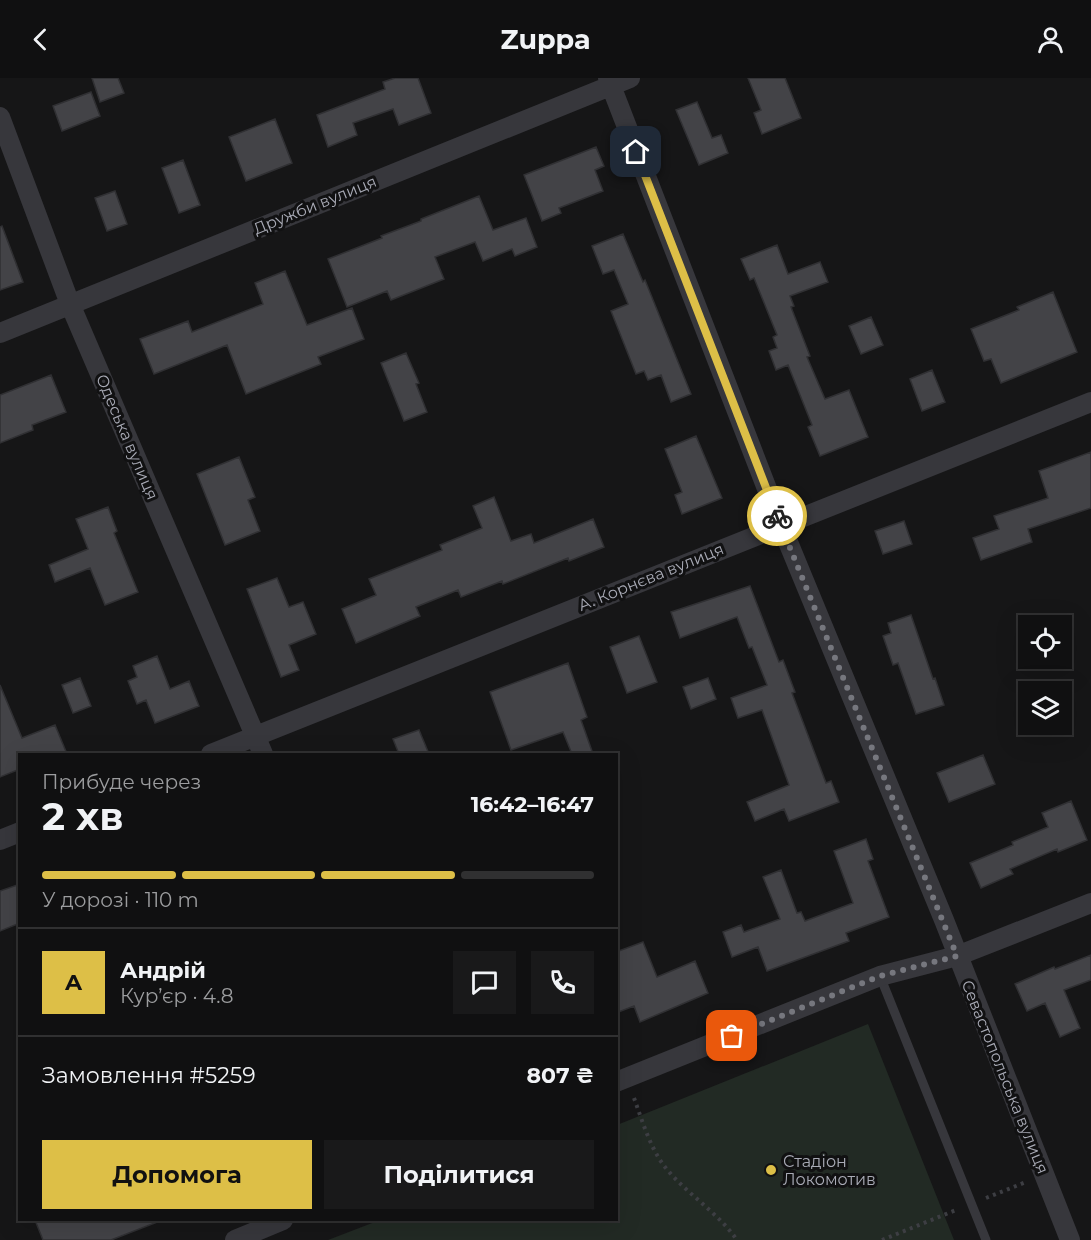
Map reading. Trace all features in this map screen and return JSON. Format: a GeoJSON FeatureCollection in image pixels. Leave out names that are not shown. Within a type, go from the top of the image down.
{"type":"FeatureCollection","features":[{"type":"Feature","properties":{"kind":"street","name":"Дружби вулиця"},"geometry":{"type":"LineString","coordinates":[[0,333],[609,82],[630,78]]}},
{"type":"Feature","properties":{"kind":"street","name":"Севастопольська вулиця"},"geometry":{"type":"LineString","coordinates":[[609,82],[781,525],[1070,1240]]}},
{"type":"Feature","properties":{"kind":"street","name":"Одеська вулиця"},"geometry":{"type":"LineString","coordinates":[[0,117],[70,304],[259,746]]}},
{"type":"Feature","properties":{"kind":"street","name":"А. Корнєва вулиця"},"geometry":{"type":"LineString","coordinates":[[217,753],[259,746],[781,525],[1091,402]]}},
{"type":"Feature","properties":{"kind":"street"},"geometry":{"type":"LineString","coordinates":[[0,840],[18,833]]}},
{"type":"Feature","properties":{"kind":"street"},"geometry":{"type":"LineString","coordinates":[[621,1080],[880,976],[957,956],[1091,903]]}},
{"type":"Feature","properties":{"kind":"street"},"geometry":{"type":"LineString","coordinates":[[235,1240],[281,1221]]}},
{"type":"Feature","properties":{"kind":"lane"},"geometry":{"type":"LineString","coordinates":[[880,976],[986,1240]]}},
{"type":"Feature","properties":{"kind":"path"},"geometry":{"type":"LineString","coordinates":[[621,1080],[662,1163],[722,1221],[737,1240]]}},
{"type":"Feature","properties":{"kind":"shaded area","name":"Стадіон Локомотив"},"geometry":{"type":"Polygon","coordinates":[[[868,1024],[954,1240],[328,1240],[377,1221],[618,1221],[618,1125],[868,1024]]]}},
{"type":"Feature","properties":{"kind":"building"},"geometry":{"type":"Polygon","coordinates":[[[92,78],[118,78],[124,93],[100,102],[92,78]]]}},
{"type":"Feature","properties":{"kind":"building"},"geometry":{"type":"Polygon","coordinates":[[[395,78],[418,78],[431,113],[399,125],[393,109],[353,123],[357,135],[328,147],[317,115],[385,89],[383,82],[395,78]]]}},
{"type":"Feature","properties":{"kind":"building"},"geometry":{"type":"Polygon","coordinates":[[[748,78],[785,78],[801,118],[762,134],[754,113],[761,110],[748,78]]]}},
{"type":"Feature","properties":{"kind":"building"},"geometry":{"type":"Polygon","coordinates":[[[91,92],[100,116],[62,131],[53,106],[91,92]]]}},
{"type":"Feature","properties":{"kind":"building"},"geometry":{"type":"Polygon","coordinates":[[[697,102],[712,138],[721,135],[728,153],[699,165],[676,110],[697,102]]]}},
{"type":"Feature","properties":{"kind":"building"},"geometry":{"type":"Polygon","coordinates":[[[275,119],[292,163],[246,181],[229,137],[275,119]]]}},
{"type":"Feature","properties":{"kind":"building"},"geometry":{"type":"Polygon","coordinates":[[[596,147],[604,166],[595,170],[603,191],[559,208],[561,213],[542,221],[524,175],[596,147]]]}},
{"type":"Feature","properties":{"kind":"building"},"geometry":{"type":"Polygon","coordinates":[[[183,160],[200,205],[179,213],[162,168],[183,160]]]}},
{"type":"Feature","properties":{"kind":"building"},"geometry":{"type":"Polygon","coordinates":[[[115,191],[127,224],[107,231],[95,198],[115,191]]]}},
{"type":"Feature","properties":{"kind":"building"},"geometry":{"type":"Polygon","coordinates":[[[479,196],[493,230],[526,218],[537,247],[515,256],[512,249],[483,261],[475,242],[435,257],[444,279],[391,300],[387,291],[347,307],[328,259],[479,196]]]}},
{"type":"Feature","properties":{"kind":"building"},"geometry":{"type":"Polygon","coordinates":[[[2,226],[23,282],[0,290],[0,227],[2,226]]]}},
{"type":"Feature","properties":{"kind":"building"},"geometry":{"type":"Polygon","coordinates":[[[623,234],[643,282],[645,280],[691,394],[671,402],[661,375],[648,380],[644,371],[636,374],[611,311],[628,304],[614,270],[603,274],[592,246],[623,234]]]}},
{"type":"Feature","properties":{"kind":"building"},"geometry":{"type":"Polygon","coordinates":[[[777,245],[788,274],[820,262],[828,282],[790,296],[794,306],[791,307],[810,356],[807,357],[825,399],[849,390],[868,437],[820,456],[808,427],[812,425],[788,365],[776,370],[769,351],[777,348],[773,337],[777,335],[754,278],[750,280],[741,259],[777,245]]]}},
{"type":"Feature","properties":{"kind":"building"},"geometry":{"type":"Polygon","coordinates":[[[285,271],[307,325],[352,308],[364,339],[318,357],[321,364],[246,394],[227,345],[154,374],[140,339],[188,321],[192,332],[263,304],[255,283],[285,271]]]}},
{"type":"Feature","properties":{"kind":"building"},"geometry":{"type":"Polygon","coordinates":[[[1053,292],[1077,352],[1001,383],[991,359],[984,361],[971,329],[1019,310],[1017,307],[1053,292]]]}},
{"type":"Feature","properties":{"kind":"building"},"geometry":{"type":"Polygon","coordinates":[[[871,317],[883,345],[861,354],[849,326],[871,317]]]}},
{"type":"Feature","properties":{"kind":"building"},"geometry":{"type":"Polygon","coordinates":[[[406,353],[419,383],[416,384],[427,412],[404,421],[381,363],[406,353]]]}},
{"type":"Feature","properties":{"kind":"building"},"geometry":{"type":"Polygon","coordinates":[[[932,370],[945,402],[922,411],[910,379],[932,370]]]}},
{"type":"Feature","properties":{"kind":"building"},"geometry":{"type":"Polygon","coordinates":[[[51,375],[66,412],[32,425],[33,430],[0,443],[0,395],[51,375]]]}},
{"type":"Feature","properties":{"kind":"building"},"geometry":{"type":"Polygon","coordinates":[[[696,436],[722,498],[682,514],[675,495],[682,492],[665,449],[696,436]]]}},
{"type":"Feature","properties":{"kind":"building"},"geometry":{"type":"Polygon","coordinates":[[[1091,452],[1091,508],[1028,529],[1032,542],[981,560],[973,538],[999,529],[994,516],[1048,498],[1039,471],[1091,452]]]}},
{"type":"Feature","properties":{"kind":"building"},"geometry":{"type":"Polygon","coordinates":[[[239,457],[255,497],[248,500],[260,531],[225,545],[197,474],[239,457]]]}},
{"type":"Feature","properties":{"kind":"building"},"geometry":{"type":"Polygon","coordinates":[[[494,497],[511,541],[531,534],[534,543],[593,519],[604,547],[461,597],[458,590],[416,607],[420,616],[356,643],[342,609],[376,595],[369,579],[442,550],[440,545],[482,528],[473,506],[494,497]]]}},
{"type":"Feature","properties":{"kind":"building"},"geometry":{"type":"Polygon","coordinates":[[[108,507],[117,531],[114,533],[138,592],[105,605],[90,568],[55,582],[49,565],[88,549],[76,519],[108,507]]]}},
{"type":"Feature","properties":{"kind":"building"},"geometry":{"type":"Polygon","coordinates":[[[904,521],[912,544],[883,554],[875,531],[904,521]]]}},
{"type":"Feature","properties":{"kind":"building"},"geometry":{"type":"Polygon","coordinates":[[[277,578],[289,607],[303,602],[316,634],[289,645],[299,670],[281,677],[247,589],[277,578]]]}},
{"type":"Feature","properties":{"kind":"building"},"geometry":{"type":"Polygon","coordinates":[[[750,586],[779,662],[783,660],[795,692],[792,693],[826,783],[831,781],[839,802],[789,821],[784,809],[755,821],[747,802],[789,785],[762,710],[738,718],[731,698],[767,685],[737,617],[680,638],[671,612],[750,586]]]}},
{"type":"Feature","properties":{"kind":"building"},"geometry":{"type":"Polygon","coordinates":[[[911,615],[944,705],[916,714],[898,663],[893,665],[883,636],[891,633],[888,623],[911,615]]]}},
{"type":"Feature","properties":{"kind":"building"},"geometry":{"type":"Polygon","coordinates":[[[639,636],[657,682],[627,693],[610,647],[639,636]]]}},
{"type":"Feature","properties":{"kind":"building"},"geometry":{"type":"Polygon","coordinates":[[[157,656],[170,689],[189,681],[199,706],[155,723],[146,700],[137,704],[128,681],[137,677],[133,666],[157,656]]]}},
{"type":"Feature","properties":{"kind":"building"},"geometry":{"type":"Polygon","coordinates":[[[568,663],[587,717],[581,720],[593,753],[572,753],[563,732],[511,750],[490,692],[568,663]]]}},
{"type":"Feature","properties":{"kind":"building"},"geometry":{"type":"Polygon","coordinates":[[[80,678],[91,706],[73,713],[62,685],[80,678]]]}},
{"type":"Feature","properties":{"kind":"building"},"geometry":{"type":"Polygon","coordinates":[[[708,678],[716,699],[691,709],[683,687],[708,678]]]}},
{"type":"Feature","properties":{"kind":"building"},"geometry":{"type":"Polygon","coordinates":[[[0,685],[22,738],[55,725],[67,753],[18,753],[18,770],[0,777],[0,685]]]}},
{"type":"Feature","properties":{"kind":"building"},"geometry":{"type":"Polygon","coordinates":[[[419,730],[429,753],[399,753],[393,739],[419,730]]]}},
{"type":"Feature","properties":{"kind":"building"},"geometry":{"type":"Polygon","coordinates":[[[983,755],[995,784],[949,802],[937,773],[983,755]]]}},
{"type":"Feature","properties":{"kind":"building"},"geometry":{"type":"Polygon","coordinates":[[[1071,801],[1087,840],[1058,852],[1057,849],[1010,869],[1013,874],[981,888],[970,863],[1048,827],[1042,813],[1071,801]]]}},
{"type":"Feature","properties":{"kind":"building"},"geometry":{"type":"Polygon","coordinates":[[[866,839],[873,859],[868,861],[889,917],[846,933],[849,941],[767,971],[758,947],[732,957],[723,932],[741,925],[744,932],[780,919],[763,877],[781,870],[797,913],[801,912],[805,921],[853,903],[834,851],[866,839]]]}},
{"type":"Feature","properties":{"kind":"building"},"geometry":{"type":"Polygon","coordinates":[[[18,885],[18,924],[0,931],[0,891],[18,885]]]}},
{"type":"Feature","properties":{"kind":"building"},"geometry":{"type":"Polygon","coordinates":[[[643,942],[657,977],[695,961],[708,993],[640,1022],[634,1006],[618,1012],[618,951],[643,942]]]}},
{"type":"Feature","properties":{"kind":"building"},"geometry":{"type":"Polygon","coordinates":[[[1091,955],[1091,980],[1064,990],[1080,1028],[1060,1037],[1045,1003],[1027,1011],[1015,984],[1054,967],[1055,969],[1091,955]]]}},
{"type":"Feature","properties":{"kind":"building"},"geometry":{"type":"Polygon","coordinates":[[[35,1221],[160,1221],[111,1240],[43,1240],[35,1221]]]}},
{"type":"Feature","properties":{"kind":"way so far"},"geometry":{"type":"LineString","coordinates":[[732,1036],[880,976],[957,956],[777,516]]}},
{"type":"Feature","properties":{"kind":"place","name":"Стадіон Локомотив"},"geometry":{"type":"Point","coordinates":[771,1170]}},
{"type":"Feature","properties":{"kind":"route"},"geometry":{"type":"LineString","coordinates":[[636,152],[777,516]]}}]}
